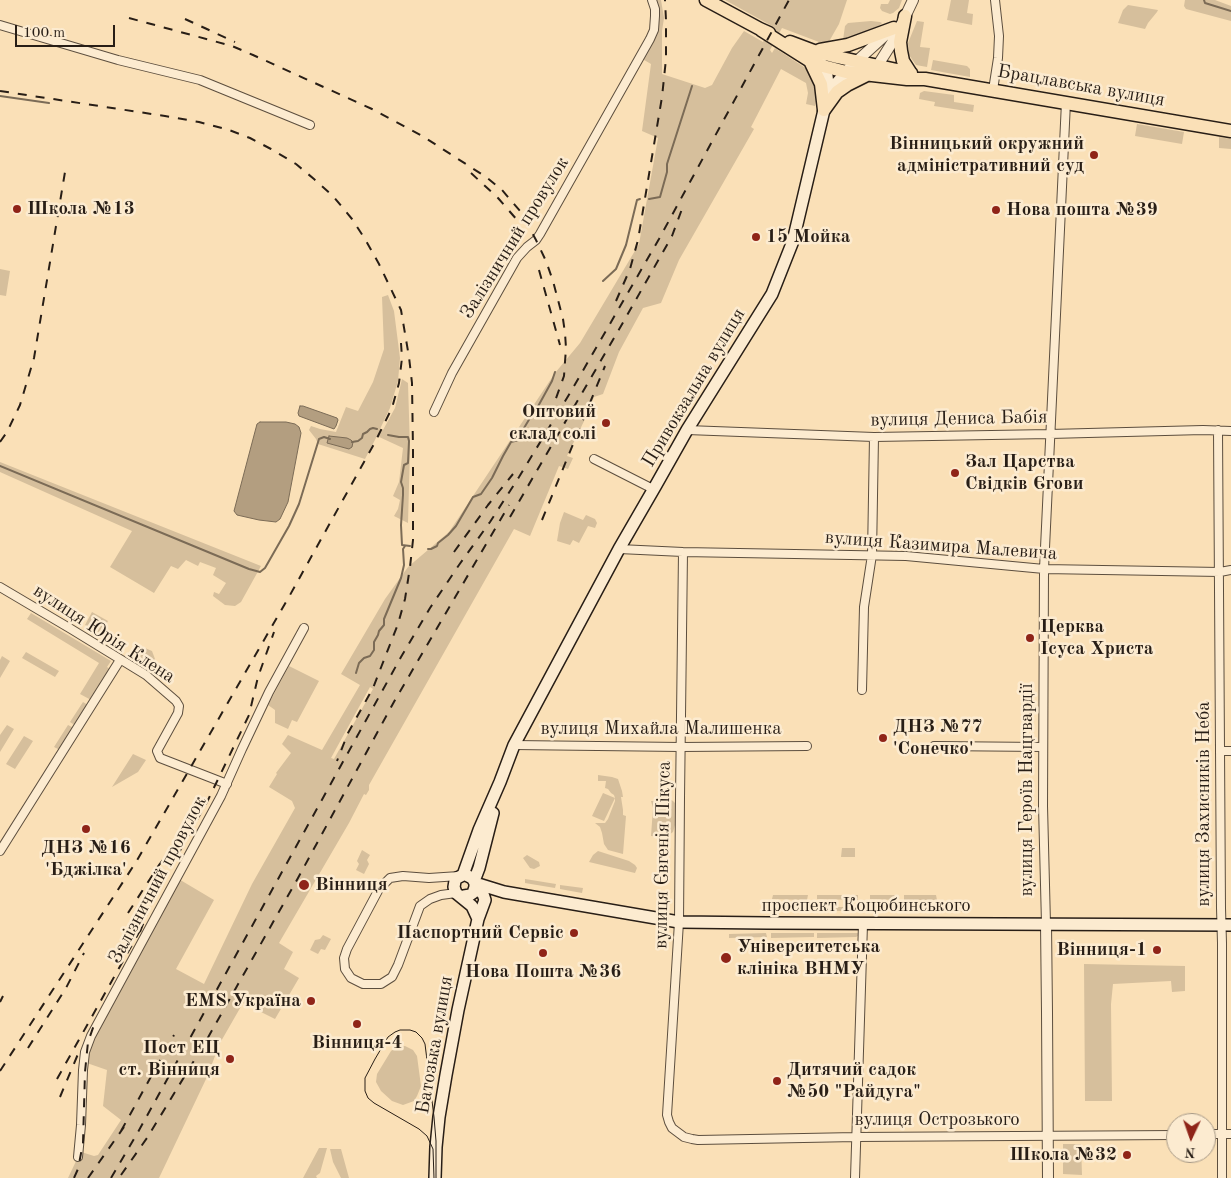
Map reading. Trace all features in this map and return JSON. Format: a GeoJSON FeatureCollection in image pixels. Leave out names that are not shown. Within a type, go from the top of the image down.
{"type":"FeatureCollection","features":[{"type":"Feature","properties":{"kind":"main road"},"geometry":{"type":"LineString","coordinates":[[706,0],[812,56],[894,28]]}},
{"type":"Feature","properties":{"kind":"main road"},"geometry":{"type":"LineString","coordinates":[[905,16],[900,51],[903,61],[910,72]]}},
{"type":"Feature","properties":{"kind":"main road"},"geometry":{"type":"LineString","coordinates":[[812,56],[821,84],[824,110]]}},
{"type":"Feature","properties":{"kind":"main road","name":"Брацлавська вулиця"},"geometry":{"type":"LineString","coordinates":[[812,56],[878,65],[910,72],[925,79]]}},
{"type":"Feature","properties":{"kind":"main road","name":"Брацлавська вулиця"},"geometry":{"type":"LineString","coordinates":[[812,56],[823,66],[846,72],[907,79],[925,79],[1231,130]]}},
{"type":"Feature","properties":{"kind":"main road","name":"Привокзальна вулиця"},"geometry":{"type":"LineString","coordinates":[[500,782],[514,745],[619,549],[687,430],[772,294],[793,241],[824,110],[834,86],[857,61]]}},
{"type":"Feature","properties":{"kind":"main road"},"geometry":{"type":"LineString","coordinates":[[823,66],[828,84],[824,110]]}},
{"type":"Feature","properties":{"kind":"main road"},"geometry":{"type":"LineString","coordinates":[[824,110],[837,92],[867,75]]}},
{"type":"Feature","properties":{"kind":"main road"},"geometry":{"type":"LineString","coordinates":[[461,895],[467,896],[473,893],[500,782]]}},
{"type":"Feature","properties":{"kind":"main road"},"geometry":{"type":"LineString","coordinates":[[478,919],[472,906],[454,887],[454,884],[461,876],[500,782]]}},
{"type":"Feature","properties":{"kind":"main road"},"geometry":{"type":"LineString","coordinates":[[479,868],[490,885],[504,892]]}},
{"type":"Feature","properties":{"kind":"main road"},"geometry":{"type":"LineString","coordinates":[[461,876],[470,876],[485,900]]}},
{"type":"Feature","properties":{"kind":"main road","name":"проспект Коцюбинського"},"geometry":{"type":"LineString","coordinates":[[475,884],[504,892],[679,922],[1226,925]]}},
{"type":"Feature","properties":{"kind":"main road"},"geometry":{"type":"LineString","coordinates":[[461,895],[476,901],[485,900],[504,892]]}},
{"type":"Feature","properties":{"kind":"main road","name":"Батозька вулиця"},"geometry":{"type":"LineString","coordinates":[[435,1178],[439,1117],[458,1010],[478,919],[485,900]]}},
{"type":"Feature","properties":{"kind":"street","name":"Залізничний провулок"},"geometry":{"type":"LineString","coordinates":[[434,412],[452,373],[517,258],[540,234],[650,39],[654,30],[655,16],[652,0]]}},
{"type":"Feature","properties":{"kind":"street","name":"Привокзальна вулиця"},"geometry":{"type":"LineString","coordinates":[[867,75],[878,65],[895,38],[913,0]]}},
{"type":"Feature","properties":{"kind":"street"},"geometry":{"type":"LineString","coordinates":[[993,90],[999,36],[995,0]]}},
{"type":"Feature","properties":{"kind":"street","name":"Привокзальна вулиця"},"geometry":{"type":"LineString","coordinates":[[857,61],[905,16]]}},
{"type":"Feature","properties":{"kind":"street"},"geometry":{"type":"LineString","coordinates":[[0,25],[118,60],[200,80],[310,125]]}},
{"type":"Feature","properties":{"kind":"street","name":"вулиця Героїв Нацгвардії"},"geometry":{"type":"LineString","coordinates":[[1048,1178],[1043,747],[1044,569],[1066,102]]}},
{"type":"Feature","properties":{"kind":"street","name":"вулиця Дениса Бабія"},"geometry":{"type":"LineString","coordinates":[[687,430],[874,437],[1231,431]]}},
{"type":"Feature","properties":{"kind":"street","name":"вулиця Захисників Неба"},"geometry":{"type":"LineString","coordinates":[[1218,430],[1220,750],[1226,925],[1222,1178]]}},
{"type":"Feature","properties":{"kind":"street"},"geometry":{"type":"LineString","coordinates":[[862,690],[864,607],[872,555],[874,437]]}},
{"type":"Feature","properties":{"kind":"street"},"geometry":{"type":"LineString","coordinates":[[594,459],[653,489]]}},
{"type":"Feature","properties":{"kind":"street","name":"вулиця Казимира Малевича"},"geometry":{"type":"LineString","coordinates":[[619,549],[906,556],[1044,569],[1220,572],[1231,570]]}},
{"type":"Feature","properties":{"kind":"street","name":"вулиця Євгенія Пікуса"},"geometry":{"type":"LineString","coordinates":[[683,552],[679,922],[667,1114],[669,1122],[678,1133],[698,1140]]}},
{"type":"Feature","properties":{"kind":"street","name":"вулиця Юрія Клена"},"geometry":{"type":"LineString","coordinates":[[0,587],[146,676],[176,701],[178,713],[157,751],[160,758],[227,784]]}},
{"type":"Feature","properties":{"kind":"street","name":"Залізничний провулок"},"geometry":{"type":"LineString","coordinates":[[78,1157],[83,1070],[85,1052],[91,1036],[222,796],[266,699],[304,628]]}},
{"type":"Feature","properties":{"kind":"street"},"geometry":{"type":"LineString","coordinates":[[0,851],[120,660]]}},
{"type":"Feature","properties":{"kind":"street","name":"вулиця Михайла Малишенка"},"geometry":{"type":"LineString","coordinates":[[514,745],[807,746]]}},
{"type":"Feature","properties":{"kind":"street"},"geometry":{"type":"LineString","coordinates":[[934,746],[1043,747]]}},
{"type":"Feature","properties":{"kind":"street"},"geometry":{"type":"LineString","coordinates":[[1220,750],[1231,751]]}},
{"type":"Feature","properties":{"kind":"street"},"geometry":{"type":"LineString","coordinates":[[461,876],[430,878],[403,876],[390,878],[379,889],[347,948],[344,958],[345,969],[351,978],[363,984],[381,984],[392,977],[420,906],[430,898],[441,895],[461,895]]}},
{"type":"Feature","properties":{"kind":"street"},"geometry":{"type":"LineString","coordinates":[[855,1178],[863,924]]}},
{"type":"Feature","properties":{"kind":"street","name":"вулиця Острозького"},"geometry":{"type":"LineString","coordinates":[[698,1140],[1166,1134]]}},
{"type":"Feature","properties":{"kind":"street"},"geometry":{"type":"LineString","coordinates":[[1216,1134],[1231,1134]]}},
{"type":"Feature","properties":{"kind":"shaded area"},"geometry":{"type":"Polygon","coordinates":[[[652,0],[661,0],[664,18],[662,31],[662,74],[705,88],[712,85],[732,48],[744,31],[763,42],[772,26],[725,0],[847,0],[839,24],[827,45],[782,28],[770,50],[772,53],[775,48],[804,67],[812,75],[817,93],[815,106],[806,104],[808,93],[806,83],[781,69],[751,127],[754,129],[679,260],[661,303],[643,308],[619,352],[603,394],[594,397],[567,456],[573,458],[568,469],[559,466],[530,536],[514,529],[369,785],[369,790],[366,795],[364,794],[279,943],[293,952],[284,969],[299,978],[275,1019],[243,1003],[220,1043],[207,1077],[159,1178],[68,1178],[78,1157],[78,1151],[94,1156],[98,1155],[121,1120],[103,1106],[107,1070],[84,1062],[86,1051],[177,878],[214,900],[176,969],[204,984],[252,884],[295,808],[292,801],[269,787],[276,773],[291,753],[282,744],[288,735],[322,750],[360,685],[341,674],[385,599],[408,567],[449,532],[555,373],[580,343],[639,244],[658,138],[642,131],[651,64],[639,57],[654,30],[652,0]],[[370,687],[331,758],[334,759],[373,689],[370,687]]]}},
{"type":"Feature","properties":{"kind":"shaded area"},"geometry":{"type":"Polygon","coordinates":[[[890,0],[902,0],[899,8],[890,14],[882,11],[880,8],[881,4],[888,4],[890,0]]]}},
{"type":"Feature","properties":{"kind":"shaded area"},"geometry":{"type":"Polygon","coordinates":[[[951,0],[969,0],[967,13],[973,14],[972,25],[947,20],[951,0]]]}},
{"type":"Feature","properties":{"kind":"shaded area"},"geometry":{"type":"Polygon","coordinates":[[[1185,0],[1215,0],[1231,6],[1231,21],[1186,9],[1184,6],[1185,0]]]}},
{"type":"Feature","properties":{"kind":"shaded area"},"geometry":{"type":"Polygon","coordinates":[[[1128,5],[1158,10],[1145,29],[1118,23],[1123,10],[1128,5]]]}},
{"type":"Feature","properties":{"kind":"shaded area"},"geometry":{"type":"Polygon","coordinates":[[[871,21],[882,23],[848,40],[843,40],[845,26],[848,23],[871,21]]]}},
{"type":"Feature","properties":{"kind":"shaded area"},"geometry":{"type":"Polygon","coordinates":[[[917,21],[924,22],[920,47],[930,48],[927,67],[916,65],[909,55],[908,43],[917,21]]]}},
{"type":"Feature","properties":{"kind":"shaded area"},"geometry":{"type":"Polygon","coordinates":[[[933,60],[967,66],[970,69],[970,77],[931,70],[933,60]]]}},
{"type":"Feature","properties":{"kind":"shaded area"},"geometry":{"type":"Polygon","coordinates":[[[924,91],[954,95],[954,102],[974,105],[973,112],[934,106],[935,102],[919,99],[920,93],[924,91]]]}},
{"type":"Feature","properties":{"kind":"shaded area"},"geometry":{"type":"Polygon","coordinates":[[[1137,124],[1184,132],[1182,144],[1135,136],[1137,124]]]}},
{"type":"Feature","properties":{"kind":"shaded area"},"geometry":{"type":"Polygon","coordinates":[[[1219,137],[1231,139],[1231,149],[1219,148],[1219,137]]]}},
{"type":"Feature","properties":{"kind":"shaded area"},"geometry":{"type":"Polygon","coordinates":[[[0,269],[10,271],[6,296],[0,295],[0,269]]]}},
{"type":"Feature","properties":{"kind":"shaded area"},"geometry":{"type":"Polygon","coordinates":[[[388,295],[394,311],[400,358],[398,381],[390,408],[380,429],[383,430],[395,408],[402,379],[408,383],[410,449],[408,523],[394,516],[400,500],[393,496],[399,482],[403,448],[377,436],[365,459],[318,444],[309,430],[311,426],[336,432],[346,407],[358,411],[373,382],[384,349],[382,297],[388,295]]]}},
{"type":"Feature","properties":{"kind":"shaded area"},"geometry":{"type":"Polygon","coordinates":[[[300,406],[337,418],[336,426],[334,429],[299,416],[300,406]]]}},
{"type":"Feature","properties":{"kind":"shaded area"},"geometry":{"type":"Polygon","coordinates":[[[260,422],[295,424],[299,427],[301,433],[288,502],[280,519],[276,522],[237,515],[234,511],[257,424],[260,422]]]}},
{"type":"Feature","properties":{"kind":"shaded area"},"geometry":{"type":"Polygon","coordinates":[[[329,436],[347,438],[353,442],[352,447],[349,449],[327,443],[329,436]]]}},
{"type":"Feature","properties":{"kind":"shaded area"},"geometry":{"type":"Polygon","coordinates":[[[0,462],[261,566],[241,602],[235,606],[225,605],[213,596],[214,592],[219,594],[226,583],[213,575],[216,568],[200,562],[198,566],[186,560],[178,569],[171,566],[154,593],[110,567],[132,531],[0,472],[0,462]]]}},
{"type":"Feature","properties":{"kind":"shaded area"},"geometry":{"type":"Polygon","coordinates":[[[564,512],[583,520],[586,515],[595,519],[597,523],[595,528],[588,526],[579,543],[573,540],[570,545],[557,541],[564,512]]]}},
{"type":"Feature","properties":{"kind":"shaded area"},"geometry":{"type":"Polygon","coordinates":[[[92,612],[108,621],[101,634],[85,625],[92,612]]]}},
{"type":"Feature","properties":{"kind":"shaded area"},"geometry":{"type":"Polygon","coordinates":[[[31,613],[111,661],[107,667],[110,669],[91,700],[80,694],[99,663],[27,619],[31,613]]]}},
{"type":"Feature","properties":{"kind":"shaded area"},"geometry":{"type":"Polygon","coordinates":[[[145,648],[152,651],[155,659],[149,668],[141,667],[129,660],[136,649],[142,653],[145,648]]]}},
{"type":"Feature","properties":{"kind":"shaded area"},"geometry":{"type":"Polygon","coordinates":[[[26,652],[59,671],[55,677],[22,658],[26,652]]]}},
{"type":"Feature","properties":{"kind":"shaded area"},"geometry":{"type":"Polygon","coordinates":[[[2,656],[10,661],[0,678],[0,660],[2,656]]]}},
{"type":"Feature","properties":{"kind":"shaded area"},"geometry":{"type":"Polygon","coordinates":[[[289,666],[319,681],[297,722],[292,720],[288,729],[275,723],[275,710],[268,705],[289,666]]]}},
{"type":"Feature","properties":{"kind":"shaded area"},"geometry":{"type":"Polygon","coordinates":[[[83,702],[88,705],[76,726],[70,722],[83,702]]]}},
{"type":"Feature","properties":{"kind":"shaded area"},"geometry":{"type":"Polygon","coordinates":[[[7,725],[14,729],[0,752],[0,735],[7,725]]]}},
{"type":"Feature","properties":{"kind":"shaded area"},"geometry":{"type":"Polygon","coordinates":[[[68,725],[74,728],[60,750],[54,747],[68,725]]]}},
{"type":"Feature","properties":{"kind":"shaded area"},"geometry":{"type":"Polygon","coordinates":[[[24,736],[33,741],[15,769],[6,764],[24,736]]]}},
{"type":"Feature","properties":{"kind":"shaded area"},"geometry":{"type":"Polygon","coordinates":[[[133,754],[146,760],[138,772],[112,787],[133,754]]]}},
{"type":"Feature","properties":{"kind":"shaded area"},"geometry":{"type":"Polygon","coordinates":[[[598,775],[618,779],[622,791],[623,815],[626,816],[623,854],[608,850],[604,844],[600,827],[595,823],[605,823],[615,801],[614,795],[605,788],[606,781],[598,781],[598,775]]]}},
{"type":"Feature","properties":{"kind":"shaded area"},"geometry":{"type":"Polygon","coordinates":[[[603,793],[615,798],[604,821],[592,816],[603,793]]]}},
{"type":"Feature","properties":{"kind":"shaded area"},"geometry":{"type":"Polygon","coordinates":[[[659,793],[675,803],[675,825],[673,832],[666,837],[651,836],[653,808],[651,801],[657,801],[659,793]]]}},
{"type":"Feature","properties":{"kind":"shaded area"},"geometry":{"type":"Polygon","coordinates":[[[842,848],[855,848],[855,857],[841,857],[842,848]]]}},
{"type":"Feature","properties":{"kind":"shaded area"},"geometry":{"type":"Polygon","coordinates":[[[362,850],[370,855],[367,860],[369,864],[364,874],[356,870],[359,864],[357,861],[362,850]]]}},
{"type":"Feature","properties":{"kind":"shaded area"},"geometry":{"type":"Polygon","coordinates":[[[598,851],[629,861],[637,868],[635,873],[589,862],[598,851]]]}},
{"type":"Feature","properties":{"kind":"shaded area"},"geometry":{"type":"Polygon","coordinates":[[[527,855],[539,862],[540,866],[534,869],[530,868],[523,858],[527,855]]]}},
{"type":"Feature","properties":{"kind":"shaded area"},"geometry":{"type":"Polygon","coordinates":[[[525,879],[556,884],[555,888],[525,883],[525,879]]]}},
{"type":"Feature","properties":{"kind":"shaded area"},"geometry":{"type":"Polygon","coordinates":[[[560,885],[583,888],[582,893],[560,889],[560,885]]]}},
{"type":"Feature","properties":{"kind":"shaded area"},"geometry":{"type":"Polygon","coordinates":[[[773,895],[808,895],[807,900],[772,899],[773,895]]]}},
{"type":"Feature","properties":{"kind":"shaded area"},"geometry":{"type":"Polygon","coordinates":[[[817,895],[858,895],[858,900],[817,899],[817,895]]]}},
{"type":"Feature","properties":{"kind":"shaded area"},"geometry":{"type":"Polygon","coordinates":[[[870,895],[898,895],[898,900],[870,899],[870,895]]]}},
{"type":"Feature","properties":{"kind":"shaded area"},"geometry":{"type":"Polygon","coordinates":[[[904,895],[936,895],[937,900],[904,900],[904,895]]]}},
{"type":"Feature","properties":{"kind":"shaded area"},"geometry":{"type":"Polygon","coordinates":[[[771,906],[806,907],[806,911],[771,911],[771,906]]]}},
{"type":"Feature","properties":{"kind":"shaded area"},"geometry":{"type":"Polygon","coordinates":[[[810,907],[859,907],[860,911],[810,911],[810,907]]]}},
{"type":"Feature","properties":{"kind":"shaded area"},"geometry":{"type":"Polygon","coordinates":[[[870,907],[938,907],[938,911],[868,911],[870,907]]]}},
{"type":"Feature","properties":{"kind":"shaded area"},"geometry":{"type":"Polygon","coordinates":[[[942,907],[967,907],[967,912],[942,911],[942,907]]]}},
{"type":"Feature","properties":{"kind":"shaded area"},"geometry":{"type":"Polygon","coordinates":[[[766,933],[767,937],[729,938],[729,934],[766,933]]]}},
{"type":"Feature","properties":{"kind":"shaded area"},"geometry":{"type":"Polygon","coordinates":[[[771,933],[814,933],[814,937],[771,938],[771,933]]]}},
{"type":"Feature","properties":{"kind":"shaded area"},"geometry":{"type":"Polygon","coordinates":[[[817,933],[861,933],[856,937],[817,938],[817,933]]]}},
{"type":"Feature","properties":{"kind":"shaded area"},"geometry":{"type":"Polygon","coordinates":[[[323,935],[331,939],[325,950],[321,949],[318,954],[310,950],[315,940],[320,939],[323,935]]]}},
{"type":"Feature","properties":{"kind":"shaded area"},"geometry":{"type":"Polygon","coordinates":[[[1084,964],[1185,966],[1185,991],[1172,992],[1171,981],[1113,984],[1111,1004],[1112,1101],[1085,1101],[1084,964]]]}},
{"type":"Feature","properties":{"kind":"shaded area"},"geometry":{"type":"Polygon","coordinates":[[[405,1046],[413,1050],[417,1056],[421,1086],[414,1101],[403,1105],[392,1101],[381,1091],[376,1082],[377,1074],[391,1051],[396,1047],[405,1046]]]}},
{"type":"Feature","properties":{"kind":"shaded area"},"geometry":{"type":"Polygon","coordinates":[[[1063,1144],[1081,1144],[1082,1175],[1063,1174],[1063,1144]]]}},
{"type":"Feature","properties":{"kind":"shaded area"},"geometry":{"type":"Polygon","coordinates":[[[319,1148],[327,1148],[320,1173],[316,1176],[317,1178],[303,1178],[319,1148]]]}},
{"type":"Feature","properties":{"kind":"shaded area"},"geometry":{"type":"Polygon","coordinates":[[[330,1149],[341,1149],[349,1178],[341,1178],[333,1162],[330,1149]]]}},
{"type":"Feature","properties":{"kind":"waterway"},"geometry":{"type":"LineString","coordinates":[[1204,0],[1205,3],[1231,11]]}},
{"type":"Feature","properties":{"kind":"waterway"},"geometry":{"type":"LineString","coordinates":[[649,199],[660,197],[667,172],[667,164],[692,86]]}},
{"type":"Feature","properties":{"kind":"waterway"},"geometry":{"type":"LineString","coordinates":[[0,96],[49,103]]}},
{"type":"Feature","properties":{"kind":"waterway"},"geometry":{"type":"LineString","coordinates":[[603,281],[616,269],[626,245],[637,200],[640,199]]}},
{"type":"Feature","properties":{"kind":"waterway"},"geometry":{"type":"LineString","coordinates":[[428,549],[437,546],[448,535],[456,526],[473,497],[481,494],[492,478],[511,442],[519,440],[552,381],[555,372]]}},
{"type":"Feature","properties":{"kind":"waterway"},"geometry":{"type":"LineString","coordinates":[[352,442],[358,441],[370,429],[377,429]]}},
{"type":"Feature","properties":{"kind":"waterway"},"geometry":{"type":"LineString","coordinates":[[388,435],[408,437],[409,441],[408,463],[404,465],[401,482],[403,488],[401,525],[402,545],[410,546]]}},
{"type":"Feature","properties":{"kind":"waterway"},"geometry":{"type":"LineString","coordinates":[[0,466],[260,572],[265,568],[299,504],[319,439],[324,437],[330,439]]}},
{"type":"Feature","properties":{"kind":"waterway"},"geometry":{"type":"LineString","coordinates":[[356,673],[359,663],[364,658],[370,656],[374,650],[374,642],[384,625],[384,619],[401,578],[404,565],[403,549],[405,546]]}},
{"type":"Feature","properties":{"kind":"tram line"},"geometry":{"type":"LineString","coordinates":[[434,1178],[433,1149],[427,1136],[419,1129],[374,1103],[368,1098],[365,1091],[365,1078],[375,1059],[388,1037],[400,1030],[416,1032],[425,1044],[436,1141],[436,1178]]}},
{"type":"Feature","properties":{"kind":"railway"},"geometry":{"type":"LineString","coordinates":[[616,301],[630,269],[638,240],[662,97],[666,59],[665,0]]}},
{"type":"Feature","properties":{"kind":"railway"},"geometry":{"type":"LineString","coordinates":[[111,1178],[401,657],[430,608],[519,477],[570,393],[659,239],[789,0]]}},
{"type":"Feature","properties":{"kind":"railway"},"geometry":{"type":"LineString","coordinates":[[129,18],[232,46],[372,109],[424,137],[486,177],[502,190],[520,211],[546,261],[563,319],[566,348],[564,376],[550,415]]}},
{"type":"Feature","properties":{"kind":"railway"},"geometry":{"type":"LineString","coordinates":[[185,19],[235,42]]}},
{"type":"Feature","properties":{"kind":"railway"},"geometry":{"type":"LineString","coordinates":[[0,91],[199,122],[250,138],[296,164],[333,196],[352,219],[379,264],[401,310],[409,357],[412,383],[413,540],[405,599],[398,624],[373,688],[348,733],[337,761]]}},
{"type":"Feature","properties":{"kind":"railway"},"geometry":{"type":"LineString","coordinates":[[0,442],[20,405],[34,358],[65,172]]}},
{"type":"Feature","properties":{"kind":"railway"},"geometry":{"type":"LineString","coordinates":[[471,173],[498,198],[518,221]]}},
{"type":"Feature","properties":{"kind":"railway"},"geometry":{"type":"LineString","coordinates":[[510,517],[672,236],[682,209]]}},
{"type":"Feature","properties":{"kind":"railway"},"geometry":{"type":"LineString","coordinates":[[539,270],[560,345]]}},
{"type":"Feature","properties":{"kind":"railway"},"geometry":{"type":"LineString","coordinates":[[0,1071],[136,862],[290,595],[374,444],[392,408],[399,383],[402,358],[401,343]]}},
{"type":"Feature","properties":{"kind":"railway"},"geometry":{"type":"LineString","coordinates":[[542,520],[605,366]]}},
{"type":"Feature","properties":{"kind":"railway"},"geometry":{"type":"LineString","coordinates":[[454,552],[513,474]]}},
{"type":"Feature","properties":{"kind":"railway"},"geometry":{"type":"LineString","coordinates":[[121,1175],[147,1138],[206,1041],[395,700],[509,505]]}},
{"type":"Feature","properties":{"kind":"railway"},"geometry":{"type":"LineString","coordinates":[[140,932],[151,903],[208,800],[249,715],[258,677],[274,632]]}},
{"type":"Feature","properties":{"kind":"railway"},"geometry":{"type":"LineString","coordinates":[[128,913],[159,865],[181,836]]}},
{"type":"Feature","properties":{"kind":"railway"},"geometry":{"type":"LineString","coordinates":[[130,935],[140,916]]}},
{"type":"Feature","properties":{"kind":"railway"},"geometry":{"type":"LineString","coordinates":[[57,1079],[142,927]]}},
{"type":"Feature","properties":{"kind":"railway"},"geometry":{"type":"LineString","coordinates":[[28,1048],[66,988],[84,953]]}},
{"type":"Feature","properties":{"kind":"railway"},"geometry":{"type":"LineString","coordinates":[[0,1002],[3,996]]}},
{"type":"Feature","properties":{"kind":"railway"},"geometry":{"type":"LineString","coordinates":[[74,1178],[78,1169],[83,1143],[85,1072],[88,1042],[94,1025]]}},
{"type":"Feature","properties":{"kind":"railway"},"geometry":{"type":"LineString","coordinates":[[121,1131],[174,1035]]}},
{"type":"Feature","properties":{"kind":"railway"},"geometry":{"type":"LineString","coordinates":[[60,1097],[78,1054]]}},
{"type":"Feature","properties":{"kind":"railway"},"geometry":{"type":"LineString","coordinates":[[88,1178],[124,1127]]}},
{"type":"Feature","properties":{"kind":"place","name":"Вінницький окружний адміністративний суд"},"geometry":{"type":"Point","coordinates":[1094,155]}},
{"type":"Feature","properties":{"kind":"place","name":"Школа №13"},"geometry":{"type":"Point","coordinates":[17,209]}},
{"type":"Feature","properties":{"kind":"place","name":"Нова пошта №39"},"geometry":{"type":"Point","coordinates":[996,210]}},
{"type":"Feature","properties":{"kind":"place","name":"15 Мойка"},"geometry":{"type":"Point","coordinates":[756,237]}},
{"type":"Feature","properties":{"kind":"place","name":"Оптовий склад солі"},"geometry":{"type":"Point","coordinates":[606,423]}},
{"type":"Feature","properties":{"kind":"place","name":"Зал Царства Свідків Єгови"},"geometry":{"type":"Point","coordinates":[955,473]}},
{"type":"Feature","properties":{"kind":"place","name":"Церква Ісуса Христа"},"geometry":{"type":"Point","coordinates":[1030,638]}},
{"type":"Feature","properties":{"kind":"place","name":"ДНЗ №77 'Сонечко'"},"geometry":{"type":"Point","coordinates":[883,738]}},
{"type":"Feature","properties":{"kind":"place","name":"ДНЗ №16 'Бджілка'"},"geometry":{"type":"Point","coordinates":[86,829]}},
{"type":"Feature","properties":{"kind":"place","name":"Вінниця"},"geometry":{"type":"Point","coordinates":[304,885]}},
{"type":"Feature","properties":{"kind":"place","name":"Паспортний Сервіс"},"geometry":{"type":"Point","coordinates":[574,933]}},
{"type":"Feature","properties":{"kind":"place","name":"Вінниця-1"},"geometry":{"type":"Point","coordinates":[1157,950]}},
{"type":"Feature","properties":{"kind":"place","name":"Нова Пошта №36"},"geometry":{"type":"Point","coordinates":[543,953]}},
{"type":"Feature","properties":{"kind":"place","name":"Університетська клініка ВНМУ"},"geometry":{"type":"Point","coordinates":[726,958]}},
{"type":"Feature","properties":{"kind":"place","name":"EMS Україна"},"geometry":{"type":"Point","coordinates":[311,1001]}},
{"type":"Feature","properties":{"kind":"place","name":"Вінниця-4"},"geometry":{"type":"Point","coordinates":[357,1024]}},
{"type":"Feature","properties":{"kind":"place","name":"Пост ЕЦ ст. Вінниця"},"geometry":{"type":"Point","coordinates":[230,1059]}},
{"type":"Feature","properties":{"kind":"place","name":"Дитячий садок №50 \"Райдуга\""},"geometry":{"type":"Point","coordinates":[777,1081]}},
{"type":"Feature","properties":{"kind":"place","name":"Школа №32"},"geometry":{"type":"Point","coordinates":[1127,1155]}}]}
